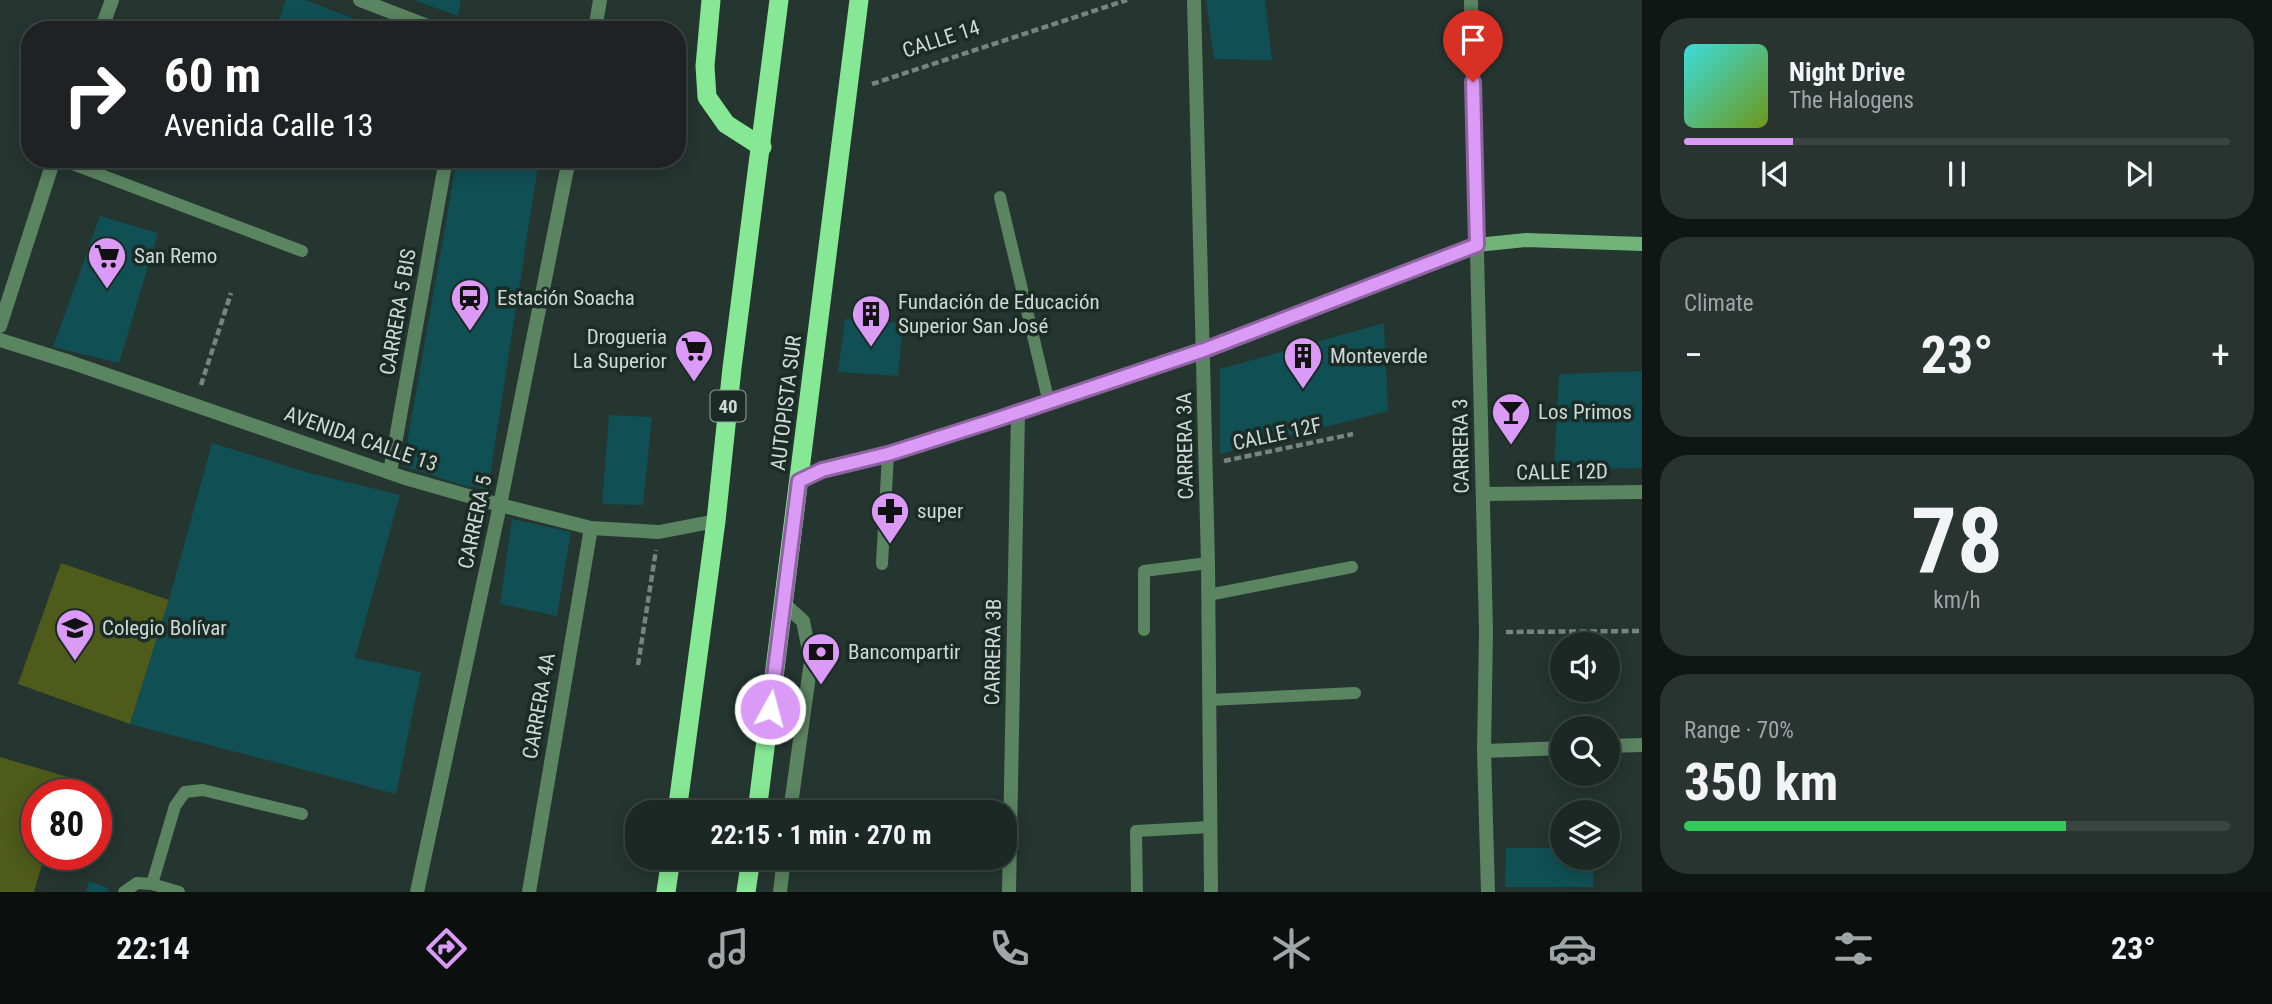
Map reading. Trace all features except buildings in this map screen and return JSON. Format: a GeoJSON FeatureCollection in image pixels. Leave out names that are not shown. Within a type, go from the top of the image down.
{"type":"FeatureCollection","features":[{"type":"Feature","properties":{"kind":"highway"},"geometry":{"type":"LineString","coordinates":[[711,0],[705,66],[708,97],[726,124],[762,147]]}},
{"type":"Feature","properties":{"kind":"highway","name":"40"},"geometry":{"type":"LineString","coordinates":[[679,800],[716,521],[732,368],[779,0]]}},
{"type":"Feature","properties":{"kind":"highway","name":"AUTOPISTA SUR"},"geometry":{"type":"LineString","coordinates":[[758,800],[859,0]]}},
{"type":"Feature","properties":{"kind":"highway"},"geometry":{"type":"LineString","coordinates":[[666,892],[669,870]]}},
{"type":"Feature","properties":{"kind":"highway"},"geometry":{"type":"LineString","coordinates":[[746,892],[749,870]]}},
{"type":"Feature","properties":{"kind":"main road"},"geometry":{"type":"LineString","coordinates":[[799,481],[822,470],[888,454],[1204,350],[1477,245],[1526,240],[1642,244]]}},
{"type":"Feature","properties":{"kind":"street"},"geometry":{"type":"LineString","coordinates":[[104,21],[111,0]]}},
{"type":"Feature","properties":{"kind":"street"},"geometry":{"type":"LineString","coordinates":[[596,21],[600,0]]}},
{"type":"Feature","properties":{"kind":"street","name":"CARRERA 3A"},"geometry":{"type":"LineString","coordinates":[[1194,0],[1204,350],[1211,892]]}},
{"type":"Feature","properties":{"kind":"street","name":"CARRERA 3"},"geometry":{"type":"LineString","coordinates":[[1471,0],[1486,631],[1488,892]]}},
{"type":"Feature","properties":{"kind":"street"},"geometry":{"type":"LineString","coordinates":[[366,1],[416,21]]}},
{"type":"Feature","properties":{"kind":"street"},"geometry":{"type":"LineString","coordinates":[[0,326],[54,168]]}},
{"type":"Feature","properties":{"kind":"street","name":"CARRERA 5 BIS"},"geometry":{"type":"LineString","coordinates":[[390,472],[444,168]]}},
{"type":"Feature","properties":{"kind":"street","name":"CARRERA 5"},"geometry":{"type":"LineString","coordinates":[[417,892],[500,505],[567,168]]}},
{"type":"Feature","properties":{"kind":"street","name":"AVENIDA CALLE 13"},"geometry":{"type":"LineString","coordinates":[[0,340],[390,472],[500,505],[591,528],[659,531],[716,521]]}},
{"type":"Feature","properties":{"kind":"street","name":"CARRERA 3B"},"geometry":{"type":"LineString","coordinates":[[1009,892],[1018,413]]}},
{"type":"Feature","properties":{"kind":"street","name":"CALLE 12D"},"geometry":{"type":"LineString","coordinates":[[1483,494],[1642,492]]}},
{"type":"Feature","properties":{"kind":"street","name":"CARRERA 4A"},"geometry":{"type":"LineString","coordinates":[[529,892],[591,528]]}},
{"type":"Feature","properties":{"kind":"street"},"geometry":{"type":"LineString","coordinates":[[783,603],[803,621],[811,660],[792,800]]}},
{"type":"Feature","properties":{"kind":"street"},"geometry":{"type":"LineString","coordinates":[[1620,746],[1642,745]]}},
{"type":"Feature","properties":{"kind":"street"},"geometry":{"type":"LineString","coordinates":[[1485,751],[1550,748]]}},
{"type":"Feature","properties":{"kind":"street"},"geometry":{"type":"LineString","coordinates":[[780,892],[783,870]]}},
{"type":"Feature","properties":{"kind":"lane"},"geometry":{"type":"LineString","coordinates":[[81,168],[302,251]]}},
{"type":"Feature","properties":{"kind":"lane"},"geometry":{"type":"LineString","coordinates":[[1000,197],[1049,403]]}},
{"type":"Feature","properties":{"kind":"lane"},"geometry":{"type":"LineString","coordinates":[[881,565],[888,454]]}},
{"type":"Feature","properties":{"kind":"lane"},"geometry":{"type":"LineString","coordinates":[[1144,630],[1144,571],[1208,563]]}},
{"type":"Feature","properties":{"kind":"lane"},"geometry":{"type":"LineString","coordinates":[[1208,594],[1352,567]]}},
{"type":"Feature","properties":{"kind":"lane"},"geometry":{"type":"LineString","coordinates":[[1209,700],[1354,693]]}},
{"type":"Feature","properties":{"kind":"lane"},"geometry":{"type":"LineString","coordinates":[[152,884],[175,806],[185,792],[203,790],[302,814]]}},
{"type":"Feature","properties":{"kind":"lane"},"geometry":{"type":"LineString","coordinates":[[1137,892],[1136,831],[1211,827]]}},
{"type":"Feature","properties":{"kind":"lane"},"geometry":{"type":"LineString","coordinates":[[124,892],[137,883],[152,884],[179,892]]}},
{"type":"Feature","properties":{"kind":"path","name":"CALLE 14"},"geometry":{"type":"LineString","coordinates":[[848,91],[1127,0]]}},
{"type":"Feature","properties":{"kind":"path"},"geometry":{"type":"LineString","coordinates":[[195,404],[231,293]]}},
{"type":"Feature","properties":{"kind":"path","name":"CALLE 12F"},"geometry":{"type":"LineString","coordinates":[[1206,464],[1353,434]]}},
{"type":"Feature","properties":{"kind":"path"},"geometry":{"type":"LineString","coordinates":[[638,665],[659,531]]}},
{"type":"Feature","properties":{"kind":"path"},"geometry":{"type":"LineString","coordinates":[[1486,631],[1642,631]]}},
{"type":"Feature","properties":{"kind":"green space"},"geometry":{"type":"Polygon","coordinates":[[[61,563],[169,600],[130,724],[18,684],[61,563]]]}},
{"type":"Feature","properties":{"kind":"green space"},"geometry":{"type":"Polygon","coordinates":[[[0,757],[68,777],[21,779],[21,870],[40,870],[34,892],[0,892],[0,757]]]}},
{"type":"Feature","properties":{"kind":"place","name":"San Remo"},"geometry":{"type":"Point","coordinates":[107,290]}},
{"type":"Feature","properties":{"kind":"place","name":"Estación Soacha"},"geometry":{"type":"Point","coordinates":[470,332]}},
{"type":"Feature","properties":{"kind":"place","name":"Fundación de Educación Superior San José"},"geometry":{"type":"Point","coordinates":[871,348]}},
{"type":"Feature","properties":{"kind":"place","name":"Drogueria La Superior"},"geometry":{"type":"Point","coordinates":[694,383]}},
{"type":"Feature","properties":{"kind":"place","name":"Monteverde"},"geometry":{"type":"Point","coordinates":[1303,390]}},
{"type":"Feature","properties":{"kind":"place","name":"Los Primos"},"geometry":{"type":"Point","coordinates":[1511,446]}},
{"type":"Feature","properties":{"kind":"place","name":"super"},"geometry":{"type":"Point","coordinates":[890,545]}},
{"type":"Feature","properties":{"kind":"place","name":"Colegio Bolívar"},"geometry":{"type":"Point","coordinates":[75,662]}},
{"type":"Feature","properties":{"kind":"place","name":"Bancompartir"},"geometry":{"type":"Point","coordinates":[821,686]}},
{"type":"Feature","properties":{"kind":"route"},"geometry":{"type":"LineString","coordinates":[[770,709],[799,481],[822,470],[888,454],[1204,350],[1477,245],[1473,82]]}}]}
